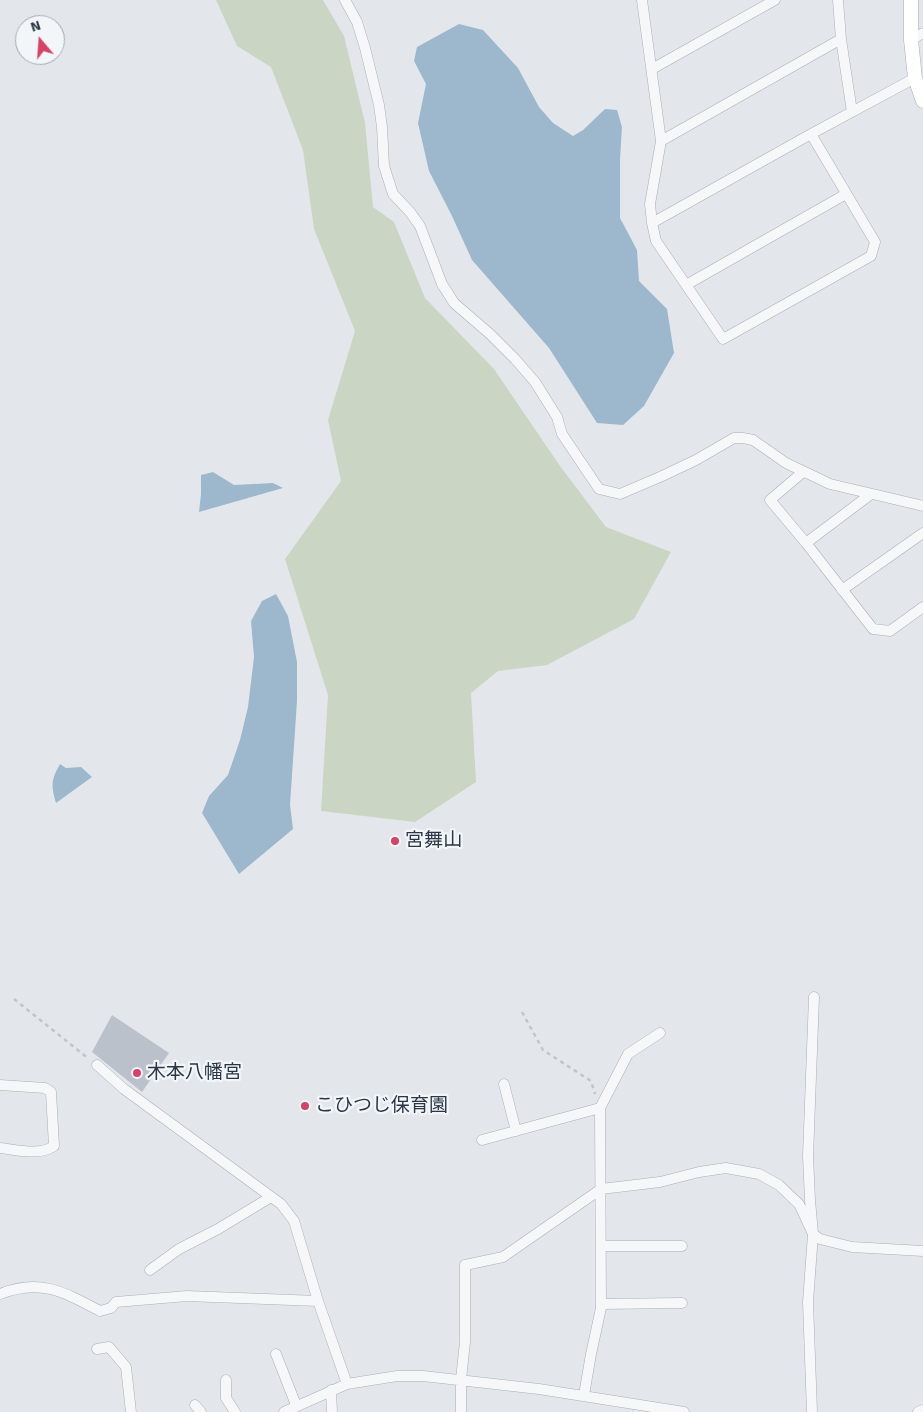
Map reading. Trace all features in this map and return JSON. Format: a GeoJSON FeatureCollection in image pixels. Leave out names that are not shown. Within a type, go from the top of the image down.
{"type":"FeatureCollection","features":[{"type":"Feature","properties":{"kind":"street"},"geometry":{"type":"LineString","coordinates":[[345,0],[357,22],[365,48],[379,105],[384,166],[393,194],[420,226],[442,284],[454,303],[515,359],[535,382],[557,417],[562,434],[599,489],[620,494],[696,460],[734,438],[743,438],[753,440],[786,463],[830,484],[923,506]]}},
{"type":"Feature","properties":{"kind":"street"},"geometry":{"type":"LineString","coordinates":[[642,0],[660,141],[650,204],[656,241],[723,339],[871,256],[875,242],[811,134]]}},
{"type":"Feature","properties":{"kind":"street"},"geometry":{"type":"LineString","coordinates":[[652,69],[775,0]]}},
{"type":"Feature","properties":{"kind":"street"},"geometry":{"type":"LineString","coordinates":[[838,0],[841,39],[852,112]]}},
{"type":"Feature","properties":{"kind":"street"},"geometry":{"type":"LineString","coordinates":[[911,0],[917,36],[915,78],[923,101]]}},
{"type":"Feature","properties":{"kind":"street"},"geometry":{"type":"LineString","coordinates":[[660,141],[841,39]]}},
{"type":"Feature","properties":{"kind":"street"},"geometry":{"type":"LineString","coordinates":[[652,223],[915,78]]}},
{"type":"Feature","properties":{"kind":"street"},"geometry":{"type":"LineString","coordinates":[[686,285],[846,194]]}},
{"type":"Feature","properties":{"kind":"street"},"geometry":{"type":"LineString","coordinates":[[803,472],[770,500],[873,629],[890,630],[923,607]]}},
{"type":"Feature","properties":{"kind":"street"},"geometry":{"type":"LineString","coordinates":[[806,543],[870,494]]}},
{"type":"Feature","properties":{"kind":"street"},"geometry":{"type":"LineString","coordinates":[[842,590],[923,533]]}},
{"type":"Feature","properties":{"kind":"street"},"geometry":{"type":"LineString","coordinates":[[812,1412],[808,1302],[813,1234],[808,1156],[814,998]]}},
{"type":"Feature","properties":{"kind":"street"},"geometry":{"type":"LineString","coordinates":[[584,1396],[602,1304],[600,1108],[628,1054],[660,1033]]}},
{"type":"Feature","properties":{"kind":"street"},"geometry":{"type":"LineString","coordinates":[[97,1066],[124,1089],[281,1204],[294,1221],[318,1301],[347,1384]]}},
{"type":"Feature","properties":{"kind":"street"},"geometry":{"type":"LineString","coordinates":[[504,1084],[516,1131]]}},
{"type":"Feature","properties":{"kind":"street"},"geometry":{"type":"LineString","coordinates":[[0,1085],[45,1088],[51,1092],[54,1146],[46,1151],[30,1152],[0,1148]]}},
{"type":"Feature","properties":{"kind":"street"},"geometry":{"type":"LineString","coordinates":[[482,1140],[600,1108]]}},
{"type":"Feature","properties":{"kind":"street"},"geometry":{"type":"LineString","coordinates":[[461,1412],[461,1379],[465,1342],[465,1265],[503,1257],[602,1189],[660,1182],[699,1172],[726,1168],[759,1174],[780,1185],[799,1204],[813,1234],[820,1239],[852,1247],[923,1251]]}},
{"type":"Feature","properties":{"kind":"street"},"geometry":{"type":"LineString","coordinates":[[150,1270],[179,1249],[218,1229],[271,1197]]}},
{"type":"Feature","properties":{"kind":"street"},"geometry":{"type":"LineString","coordinates":[[601,1246],[682,1246]]}},
{"type":"Feature","properties":{"kind":"street"},"geometry":{"type":"LineString","coordinates":[[0,1294],[26,1286],[42,1287],[53,1289],[100,1311],[111,1308],[116,1302],[187,1296],[318,1301]]}},
{"type":"Feature","properties":{"kind":"street"},"geometry":{"type":"LineString","coordinates":[[602,1304],[682,1302]]}},
{"type":"Feature","properties":{"kind":"street"},"geometry":{"type":"LineString","coordinates":[[97,1349],[109,1347],[126,1368],[131,1412]]}},
{"type":"Feature","properties":{"kind":"street"},"geometry":{"type":"LineString","coordinates":[[276,1354],[296,1405]]}},
{"type":"Feature","properties":{"kind":"street"},"geometry":{"type":"LineString","coordinates":[[284,1412],[296,1405],[347,1384],[397,1376],[423,1376],[461,1379],[684,1412]]}},
{"type":"Feature","properties":{"kind":"street"},"geometry":{"type":"LineString","coordinates":[[226,1380],[226,1398],[235,1412]]}},
{"type":"Feature","properties":{"kind":"street"},"geometry":{"type":"LineString","coordinates":[[331,1390],[332,1412]]}},
{"type":"Feature","properties":{"kind":"street"},"geometry":{"type":"LineString","coordinates":[[918,1412],[923,1410]]}},
{"type":"Feature","properties":{"kind":"path"},"geometry":{"type":"LineString","coordinates":[[14,999],[97,1066]]}},
{"type":"Feature","properties":{"kind":"path"},"geometry":{"type":"LineString","coordinates":[[522,1012],[543,1050],[591,1080],[600,1108]]}},
{"type":"Feature","properties":{"kind":"green space"},"geometry":{"type":"Polygon","coordinates":[[[216,0],[323,0],[344,36],[365,123],[373,207],[394,222],[425,298],[494,369],[560,466],[606,527],[671,552],[634,619],[547,665],[498,671],[471,693],[476,782],[415,822],[321,811],[328,695],[285,559],[341,481],[328,420],[355,331],[314,229],[303,150],[271,67],[237,46],[216,0]]]}},
{"type":"Feature","properties":{"kind":"water"},"geometry":{"type":"Polygon","coordinates":[[[459,24],[483,30],[518,68],[539,107],[553,123],[573,136],[583,130],[605,109],[617,110],[622,127],[620,218],[637,250],[639,281],[667,309],[674,353],[644,406],[623,425],[597,423],[549,348],[472,260],[429,171],[418,123],[426,84],[414,61],[417,47],[459,24]]]}},
{"type":"Feature","properties":{"kind":"water"},"geometry":{"type":"Polygon","coordinates":[[[213,472],[234,485],[273,483],[283,488],[199,512],[201,475],[213,472]]]}},
{"type":"Feature","properties":{"kind":"water"},"geometry":{"type":"Polygon","coordinates":[[[276,594],[288,616],[297,662],[297,701],[290,805],[293,829],[239,874],[202,813],[209,796],[228,775],[240,740],[248,707],[254,657],[251,621],[262,601],[276,594]]]}},
{"type":"Feature","properties":{"kind":"water"},"geometry":{"type":"Polygon","coordinates":[[[60,764],[66,768],[81,767],[92,777],[56,803],[53,783],[60,764]]]}},
{"type":"Feature","properties":{"kind":"building","name":"木本八幡宮"},"geometry":{"type":"Polygon","coordinates":[[[112,1015],[169,1053],[142,1092],[92,1052],[112,1015]]]}},
{"type":"Feature","properties":{"kind":"place","name":"宮舞山"},"geometry":{"type":"Point","coordinates":[395,841]}},
{"type":"Feature","properties":{"kind":"place","name":"木本八幡宮"},"geometry":{"type":"Point","coordinates":[137,1073]}},
{"type":"Feature","properties":{"kind":"place","name":"こひつじ保育園"},"geometry":{"type":"Point","coordinates":[305,1106]}}]}
